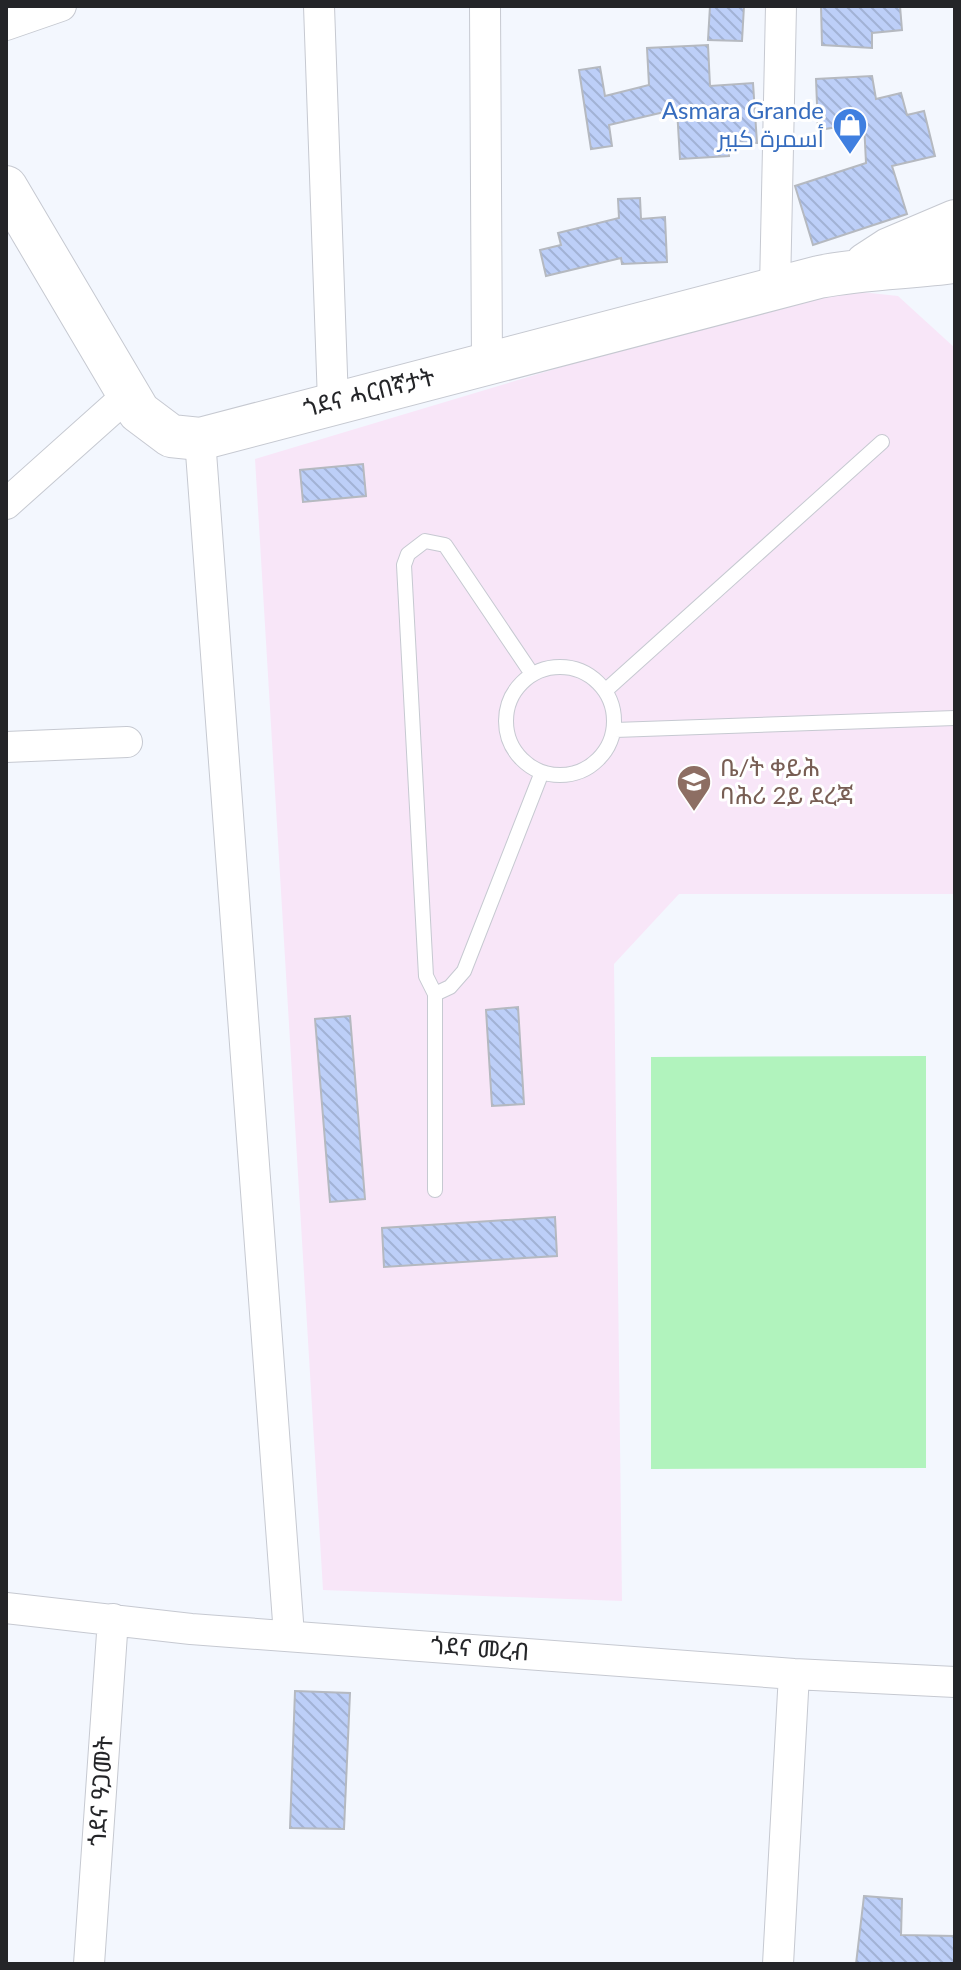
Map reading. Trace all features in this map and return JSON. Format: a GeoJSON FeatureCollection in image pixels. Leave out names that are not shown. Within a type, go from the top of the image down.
{"type":"FeatureCollection","features":[{"type":"Feature","properties":{"kind":"main road","name":"ጎደና ሓርበኛታት"},"geometry":{"type":"LineString","coordinates":[[6,187],[139,412],[171,436],[200,439],[333,402],[858,269]]}},
{"type":"Feature","properties":{"kind":"main road"},"geometry":{"type":"LineString","coordinates":[[858,269],[889,249],[955,221]]}},
{"type":"Feature","properties":{"kind":"main road"},"geometry":{"type":"LineString","coordinates":[[858,269],[895,270],[955,262]]}},
{"type":"Feature","properties":{"kind":"street"},"geometry":{"type":"LineString","coordinates":[[6,25],[61,6]]}},
{"type":"Feature","properties":{"kind":"street"},"geometry":{"type":"LineString","coordinates":[[319,6],[333,402]]}},
{"type":"Feature","properties":{"kind":"street"},"geometry":{"type":"LineString","coordinates":[[485,6],[487,363]]}},
{"type":"Feature","properties":{"kind":"street"},"geometry":{"type":"LineString","coordinates":[[775,288],[781,6]]}},
{"type":"Feature","properties":{"kind":"street"},"geometry":{"type":"LineString","coordinates":[[6,504],[128,395]]}},
{"type":"Feature","properties":{"kind":"street"},"geometry":{"type":"LineString","coordinates":[[200,439],[289,1635]]}},
{"type":"Feature","properties":{"kind":"street"},"geometry":{"type":"LineString","coordinates":[[6,747],[127,742]]}},
{"type":"Feature","properties":{"kind":"street","name":"ጎደና መረብ"},"geometry":{"type":"LineString","coordinates":[[6,1608],[289,1635],[794,1674],[955,1682]]}},
{"type":"Feature","properties":{"kind":"street","name":"ጎደና ዓጋመት"},"geometry":{"type":"LineString","coordinates":[[89,1964],[113,1619]]}},
{"type":"Feature","properties":{"kind":"street"},"geometry":{"type":"LineString","coordinates":[[778,1964],[794,1674]]}},
{"type":"Feature","properties":{"kind":"lane"},"geometry":{"type":"LineString","coordinates":[[605,691],[882,442]]}},
{"type":"Feature","properties":{"kind":"lane"},"geometry":{"type":"LineString","coordinates":[[435,1190],[435,994],[426,976],[404,565],[408,554],[425,541],[445,545],[532,674]]}},
{"type":"Feature","properties":{"kind":"lane"},"geometry":{"type":"LineString","coordinates":[[564,667],[595,678],[605,691],[613,706],[615,730],[603,754],[591,765],[576,772],[542,772],[515,751],[506,717],[510,700],[532,674],[564,667]]}},
{"type":"Feature","properties":{"kind":"lane"},"geometry":{"type":"LineString","coordinates":[[615,730],[955,718]]}},
{"type":"Feature","properties":{"kind":"lane"},"geometry":{"type":"LineString","coordinates":[[435,994],[450,987],[464,971],[542,772]]}},
{"type":"Feature","properties":{"kind":"shaded area"},"geometry":{"type":"Polygon","coordinates":[[[825,288],[898,296],[955,348],[955,894],[679,894],[614,964],[622,1601],[323,1590],[255,459],[825,288]]]}},
{"type":"Feature","properties":{"kind":"green space"},"geometry":{"type":"Polygon","coordinates":[[[926,1056],[926,1468],[651,1469],[651,1057],[926,1056]]]}},
{"type":"Feature","properties":{"kind":"building"},"geometry":{"type":"Polygon","coordinates":[[[710,6],[744,6],[742,41],[708,40],[710,6]]]}},
{"type":"Feature","properties":{"kind":"building"},"geometry":{"type":"Polygon","coordinates":[[[821,6],[900,6],[902,30],[872,33],[872,48],[822,45],[821,6]]]}},
{"type":"Feature","properties":{"kind":"building"},"geometry":{"type":"Polygon","coordinates":[[[708,45],[710,86],[753,83],[757,143],[728,142],[729,156],[680,159],[677,109],[609,125],[612,146],[591,149],[579,70],[600,67],[605,96],[649,85],[647,48],[708,45]]]}},
{"type":"Feature","properties":{"kind":"building"},"geometry":{"type":"Polygon","coordinates":[[[872,76],[876,99],[901,93],[907,115],[924,111],[935,156],[892,166],[907,214],[813,245],[795,186],[866,163],[864,123],[818,130],[816,79],[872,76]]]}},
{"type":"Feature","properties":{"kind":"building"},"geometry":{"type":"Polygon","coordinates":[[[640,198],[641,219],[665,217],[667,262],[622,264],[621,258],[546,276],[540,250],[561,245],[558,233],[619,218],[618,199],[640,198]]]}},
{"type":"Feature","properties":{"kind":"building"},"geometry":{"type":"Polygon","coordinates":[[[363,464],[366,496],[303,502],[300,470],[363,464]]]}},
{"type":"Feature","properties":{"kind":"building"},"geometry":{"type":"Polygon","coordinates":[[[518,1007],[524,1104],[492,1106],[486,1010],[518,1007]]]}},
{"type":"Feature","properties":{"kind":"building"},"geometry":{"type":"Polygon","coordinates":[[[350,1016],[365,1199],[330,1202],[315,1019],[350,1016]]]}},
{"type":"Feature","properties":{"kind":"building"},"geometry":{"type":"Polygon","coordinates":[[[555,1217],[557,1256],[384,1267],[382,1228],[555,1217]]]}},
{"type":"Feature","properties":{"kind":"building"},"geometry":{"type":"Polygon","coordinates":[[[295,1691],[350,1693],[344,1829],[290,1828],[295,1691]]]}},
{"type":"Feature","properties":{"kind":"building"},"geometry":{"type":"Polygon","coordinates":[[[864,1896],[902,1899],[901,1935],[955,1936],[955,1964],[856,1964],[864,1896]]]}},
{"type":"Feature","properties":{"kind":"place","name":"Asmara Grande أسمرة كبير"},"geometry":{"type":"Point","coordinates":[850,156]}},
{"type":"Feature","properties":{"kind":"place","name":"ቤ/ት ቀይሕ ባሕሪ 2ይ ደረጃ"},"geometry":{"type":"Point","coordinates":[694,813]}}]}
